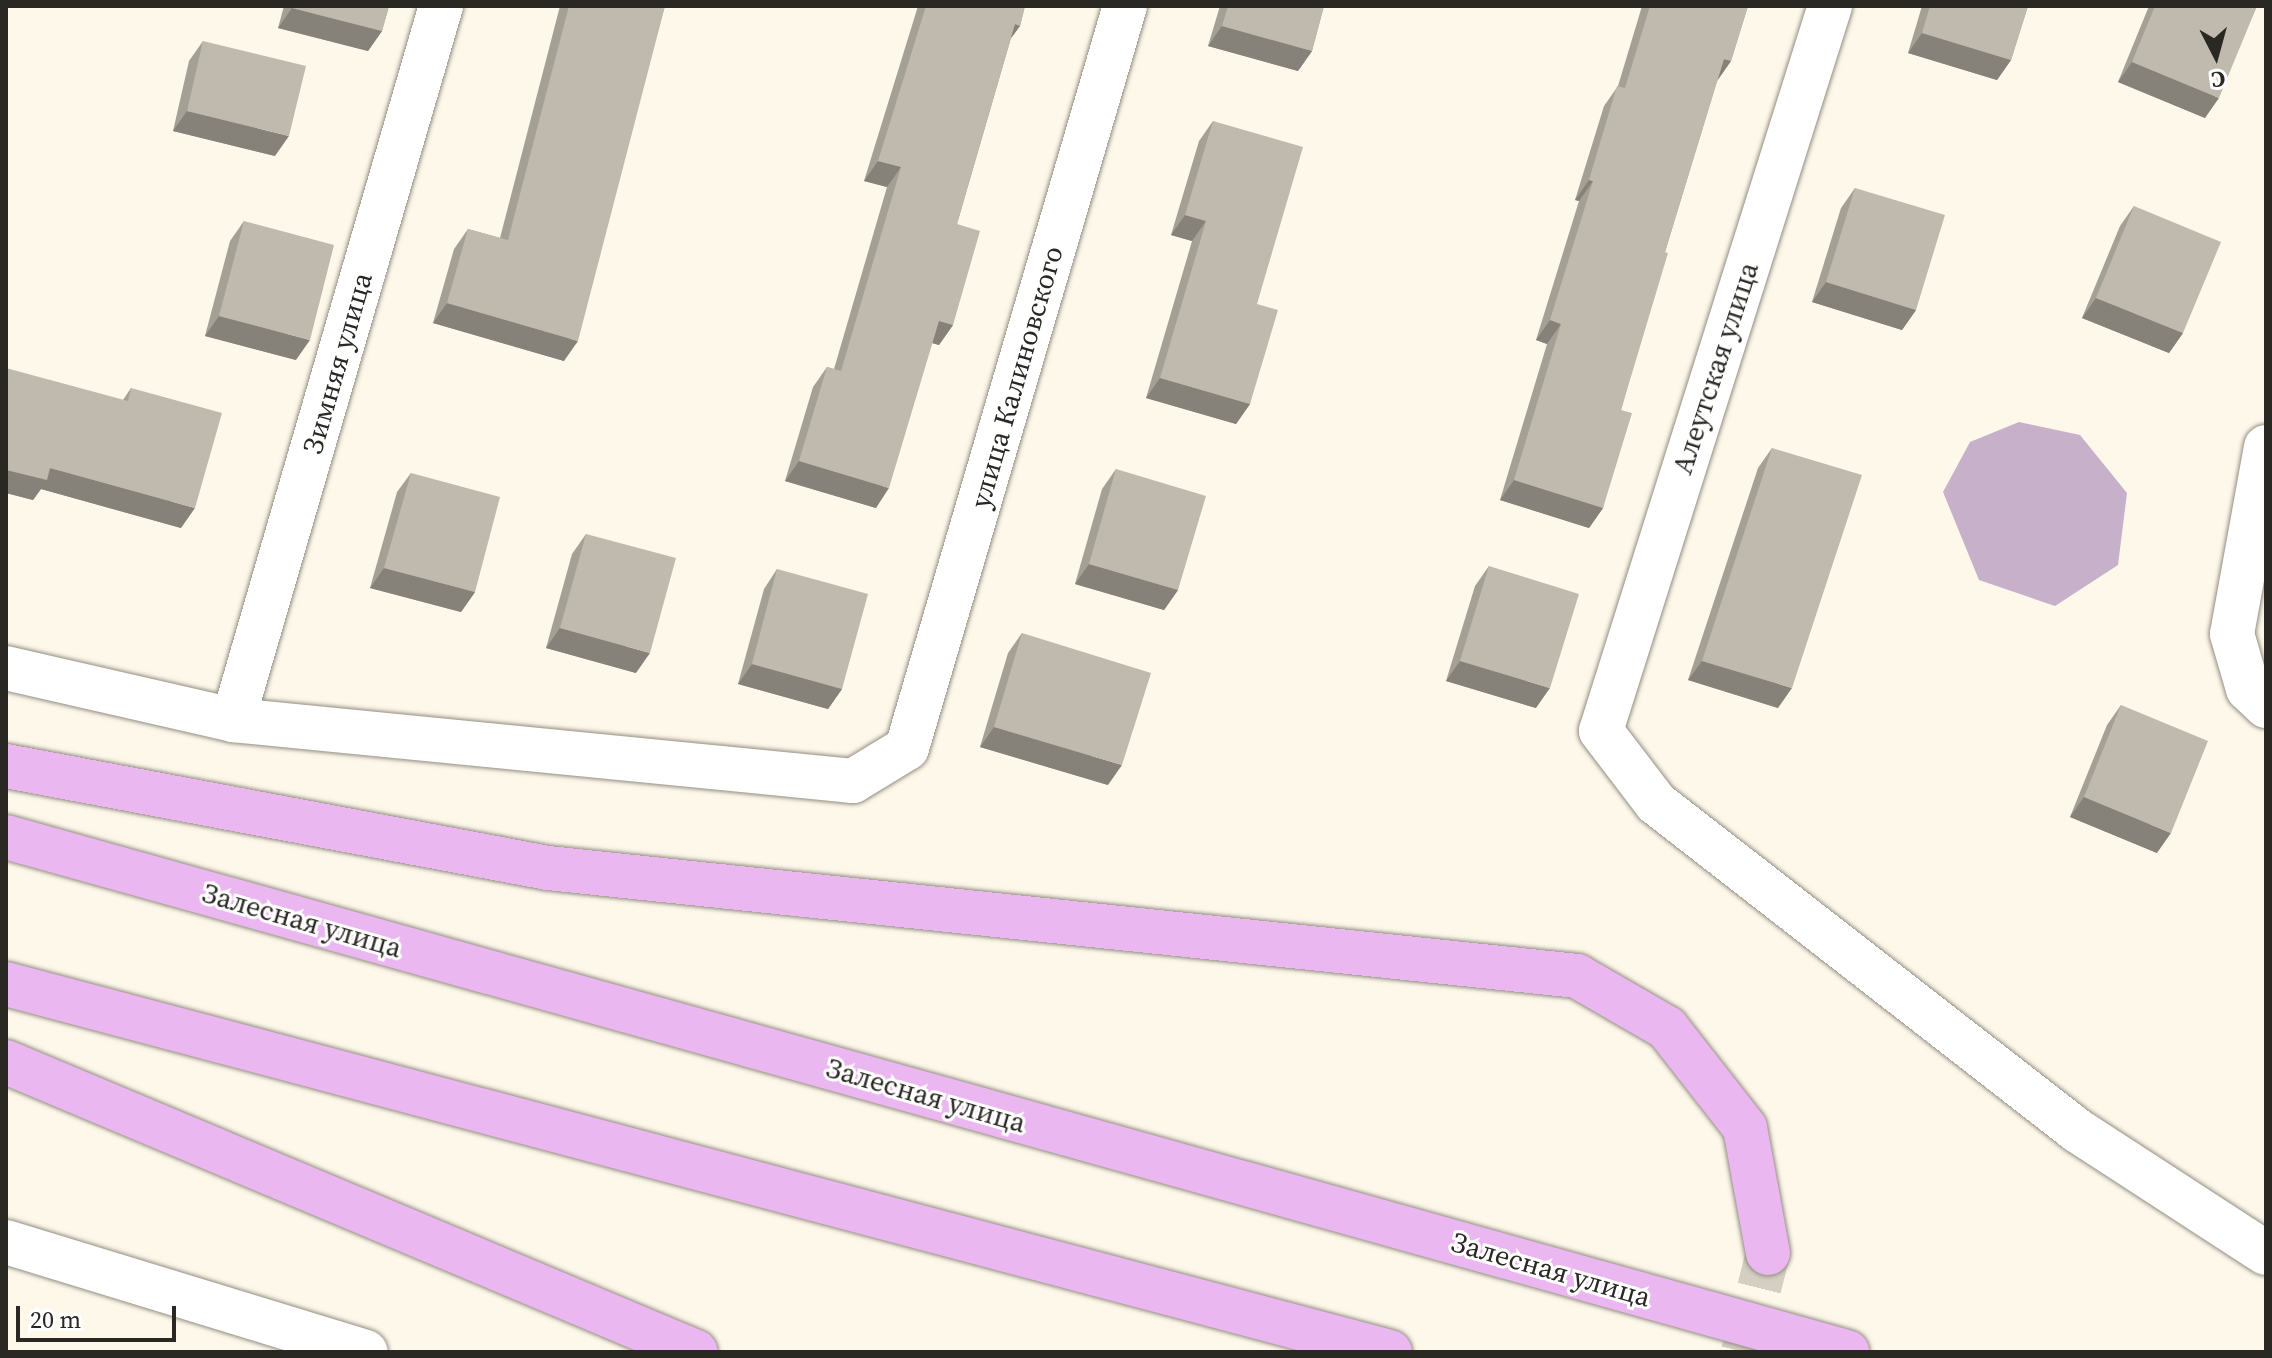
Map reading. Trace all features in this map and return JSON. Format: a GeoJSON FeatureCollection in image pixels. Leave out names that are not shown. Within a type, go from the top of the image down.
{"type":"FeatureCollection","features":[{"type":"Feature","properties":{"kind":"main road"},"geometry":{"type":"LineString","coordinates":[[6,766],[548,868],[1577,976],[1667,1028],[1745,1128],[1768,1253]]}},
{"type":"Feature","properties":{"kind":"main road","name":"Залесная улица"},"geometry":{"type":"LineString","coordinates":[[6,837],[1847,1352]]}},
{"type":"Feature","properties":{"kind":"main road"},"geometry":{"type":"LineString","coordinates":[[6,984],[1390,1352]]}},
{"type":"Feature","properties":{"kind":"main road"},"geometry":{"type":"LineString","coordinates":[[6,1062],[696,1352]]}},
{"type":"Feature","properties":{"kind":"street","name":"Зимняя улица"},"geometry":{"type":"LineString","coordinates":[[233,720],[441,6]]}},
{"type":"Feature","properties":{"kind":"street","name":"улица Калиновского"},"geometry":{"type":"LineString","coordinates":[[233,720],[853,781],[907,748],[1125,6]]}},
{"type":"Feature","properties":{"kind":"street","name":"Алеутская улица"},"geometry":{"type":"LineString","coordinates":[[1830,6],[1601,731],[1656,803],[2078,1131],[2266,1253]]}},
{"type":"Feature","properties":{"kind":"street"},"geometry":{"type":"LineString","coordinates":[[2266,447],[2232,634],[2248,689],[2266,706]]}},
{"type":"Feature","properties":{"kind":"street"},"geometry":{"type":"LineString","coordinates":[[6,668],[233,720]]}},
{"type":"Feature","properties":{"kind":"street"},"geometry":{"type":"LineString","coordinates":[[6,1242],[366,1352]]}},
{"type":"Feature","properties":{"kind":"shaded area"},"geometry":{"type":"Polygon","coordinates":[[[2019,422],[2080,435],[2127,493],[2118,565],[2055,606],[1979,580],[1943,492],[1970,442],[2019,422]]]}},
{"type":"Feature","properties":{"kind":"building"},"geometry":{"type":"Polygon","coordinates":[[[293,6],[389,6],[382,31],[293,6]]]}},
{"type":"Feature","properties":{"kind":"building"},"geometry":{"type":"Polygon","coordinates":[[[569,6],[665,6],[578,341],[447,303],[468,229],[508,240],[569,6]]]}},
{"type":"Feature","properties":{"kind":"building"},"geometry":{"type":"Polygon","coordinates":[[[926,6],[1025,6],[1020,26],[1015,24],[957,224],[980,231],[953,325],[939,321],[889,488],[799,461],[827,367],[841,371],[901,167],[878,161],[926,6]]]}},
{"type":"Feature","properties":{"kind":"building"},"geometry":{"type":"Polygon","coordinates":[[[1228,6],[1324,6],[1312,51],[1222,26],[1228,6]]]}},
{"type":"Feature","properties":{"kind":"building"},"geometry":{"type":"Polygon","coordinates":[[[1650,6],[1748,6],[1731,61],[1724,59],[1665,252],[1668,253],[1621,410],[1632,413],[1603,508],[1514,480],[1561,324],[1550,320],[1593,181],[1589,180],[1617,86],[1625,88],[1650,6]]]}},
{"type":"Feature","properties":{"kind":"building"},"geometry":{"type":"Polygon","coordinates":[[[1930,6],[2028,6],[2011,60],[1922,33],[1930,6]]]}},
{"type":"Feature","properties":{"kind":"building"},"geometry":{"type":"Polygon","coordinates":[[[2155,6],[2257,6],[2219,98],[2132,62],[2155,6]]]}},
{"type":"Feature","properties":{"kind":"building"},"geometry":{"type":"Polygon","coordinates":[[[203,41],[306,66],[289,136],[187,111],[203,41]]]}},
{"type":"Feature","properties":{"kind":"building"},"geometry":{"type":"Polygon","coordinates":[[[1213,121],[1303,147],[1257,304],[1278,310],[1250,404],[1160,378],[1206,221],[1185,215],[1213,121]]]}},
{"type":"Feature","properties":{"kind":"building"},"geometry":{"type":"Polygon","coordinates":[[[1855,188],[1945,215],[1916,310],[1826,282],[1855,188]]]}},
{"type":"Feature","properties":{"kind":"building"},"geometry":{"type":"Polygon","coordinates":[[[2134,206],[2221,242],[2183,333],[2096,298],[2134,206]]]}},
{"type":"Feature","properties":{"kind":"building"},"geometry":{"type":"Polygon","coordinates":[[[244,221],[334,245],[310,340],[219,316],[244,221]]]}},
{"type":"Feature","properties":{"kind":"building"},"geometry":{"type":"Polygon","coordinates":[[[6,368],[128,401],[131,388],[222,413],[195,508],[50,468],[47,480],[6,470],[6,368]]]}},
{"type":"Feature","properties":{"kind":"building"},"geometry":{"type":"Polygon","coordinates":[[[1772,448],[1862,475],[1792,688],[1702,661],[1772,448]]]}},
{"type":"Feature","properties":{"kind":"building"},"geometry":{"type":"Polygon","coordinates":[[[1116,469],[1206,496],[1178,590],[1089,564],[1116,469]]]}},
{"type":"Feature","properties":{"kind":"building"},"geometry":{"type":"Polygon","coordinates":[[[411,473],[500,497],[475,592],[384,568],[411,473]]]}},
{"type":"Feature","properties":{"kind":"building"},"geometry":{"type":"Polygon","coordinates":[[[586,534],[676,558],[650,653],[560,628],[586,534]]]}},
{"type":"Feature","properties":{"kind":"building"},"geometry":{"type":"Polygon","coordinates":[[[1489,566],[1579,594],[1550,688],[1460,661],[1489,566]]]}},
{"type":"Feature","properties":{"kind":"building"},"geometry":{"type":"Polygon","coordinates":[[[777,569],[868,594],[842,689],[752,664],[777,569]]]}},
{"type":"Feature","properties":{"kind":"building"},"geometry":{"type":"Polygon","coordinates":[[[1022,633],[1151,673],[1122,765],[994,727],[1022,633]]]}},
{"type":"Feature","properties":{"kind":"building"},"geometry":{"type":"Polygon","coordinates":[[[2121,705],[2208,741],[2171,833],[2084,797],[2121,705]]]}},
{"type":"Feature","properties":{"kind":"tunnel"},"geometry":{"type":"LineString","coordinates":[[1743,1352],[1768,1253]]}}]}
